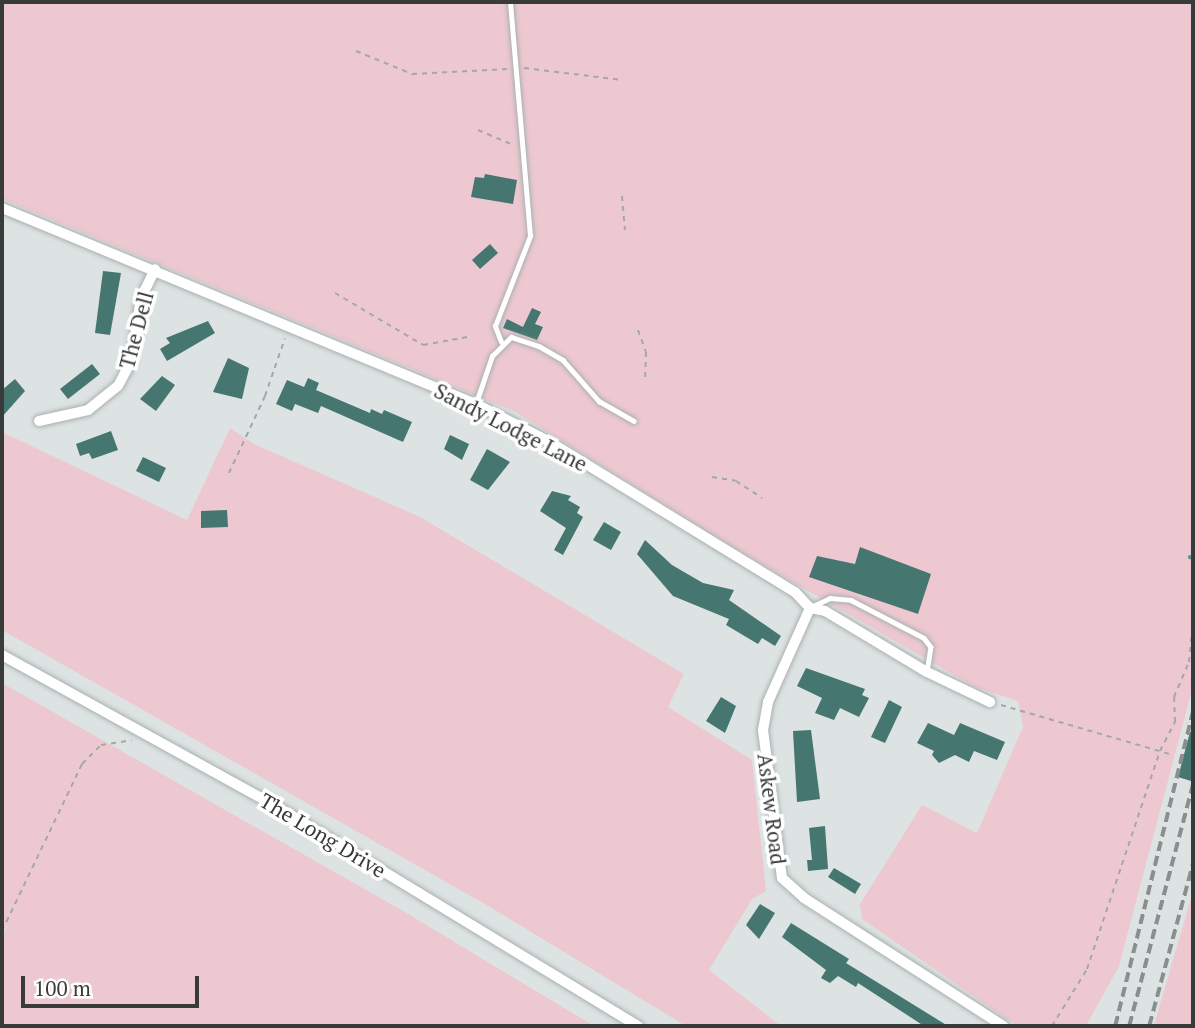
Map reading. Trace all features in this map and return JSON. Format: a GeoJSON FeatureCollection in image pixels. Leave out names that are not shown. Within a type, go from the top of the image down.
{"type":"FeatureCollection","features":[{"type":"Feature","properties":{"kind":"street","name":"Sandy Lodge Lane"},"geometry":{"type":"LineString","coordinates":[[2,208],[476,404],[550,442],[795,592],[810,608],[825,611],[927,672],[992,702]]}},
{"type":"Feature","properties":{"kind":"street","name":"The Dell"},"geometry":{"type":"LineString","coordinates":[[39,421],[88,410],[118,386],[131,362],[141,298],[155,269]]}},
{"type":"Feature","properties":{"kind":"street","name":"Askew Road"},"geometry":{"type":"LineString","coordinates":[[810,608],[768,702],[763,730],[782,878],[804,898],[1003,1026]]}},
{"type":"Feature","properties":{"kind":"street","name":"The Long Drive"},"geometry":{"type":"LineString","coordinates":[[2,655],[276,806],[638,1026]]}},
{"type":"Feature","properties":{"kind":"lane"},"geometry":{"type":"LineString","coordinates":[[501,342],[495,326],[530,236],[510,2]]}},
{"type":"Feature","properties":{"kind":"lane"},"geometry":{"type":"LineString","coordinates":[[476,404],[492,356],[501,342],[510,337],[555,354],[599,401],[635,421]]}},
{"type":"Feature","properties":{"kind":"lane"},"geometry":{"type":"LineString","coordinates":[[810,608],[830,598],[851,600],[924,638],[931,647],[927,672]]}},
{"type":"Feature","properties":{"kind":"path"},"geometry":{"type":"LineString","coordinates":[[356,51],[412,74],[539,67],[622,80]]}},
{"type":"Feature","properties":{"kind":"path"},"geometry":{"type":"LineString","coordinates":[[478,130],[507,139],[524,156]]}},
{"type":"Feature","properties":{"kind":"path"},"geometry":{"type":"LineString","coordinates":[[622,196],[625,229]]}},
{"type":"Feature","properties":{"kind":"path"},"geometry":{"type":"LineString","coordinates":[[334,293],[423,345],[467,337]]}},
{"type":"Feature","properties":{"kind":"path"},"geometry":{"type":"LineString","coordinates":[[229,473],[265,396],[289,327]]}},
{"type":"Feature","properties":{"kind":"path"},"geometry":{"type":"LineString","coordinates":[[638,330],[646,352],[645,381]]}},
{"type":"Feature","properties":{"kind":"path"},"geometry":{"type":"LineString","coordinates":[[712,477],[736,481],[762,498]]}},
{"type":"Feature","properties":{"kind":"path"},"geometry":{"type":"LineString","coordinates":[[1052,1026],[1087,970],[1160,751],[1175,722],[1174,698],[1189,662],[1193,621]]}},
{"type":"Feature","properties":{"kind":"path"},"geometry":{"type":"LineString","coordinates":[[992,702],[1170,754]]}},
{"type":"Feature","properties":{"kind":"path"},"geometry":{"type":"LineString","coordinates":[[2,931],[82,764],[101,745],[146,734]]}},
{"type":"Feature","properties":{"kind":"shaded area"},"geometry":{"type":"Polygon","coordinates":[[[2,2],[1193,2],[1193,686],[1119,966],[1086,1026],[1017,1026],[862,919],[860,904],[922,805],[977,833],[1023,727],[1018,701],[975,687],[734,548],[516,412],[2,199],[2,2]]]}},
{"type":"Feature","properties":{"kind":"shaded area"},"geometry":{"type":"Polygon","coordinates":[[[230,428],[254,444],[420,517],[684,674],[668,707],[752,760],[766,891],[752,899],[709,970],[781,1026],[686,1026],[490,907],[2,630],[2,432],[187,520],[230,428]]]}},
{"type":"Feature","properties":{"kind":"shaded area"},"geometry":{"type":"Polygon","coordinates":[[[2,683],[403,911],[594,1026],[2,1026],[2,936],[7,927],[2,924],[2,683]]]}},
{"type":"Feature","properties":{"kind":"shaded area"},"geometry":{"type":"Polygon","coordinates":[[[1193,892],[1193,1026],[1154,1026],[1165,987],[1193,892]]]}},
{"type":"Feature","properties":{"kind":"building"},"geometry":{"type":"Polygon","coordinates":[[[485,174],[517,180],[513,204],[471,197],[475,177],[484,178],[485,174]]]}},
{"type":"Feature","properties":{"kind":"building"},"geometry":{"type":"Polygon","coordinates":[[[490,244],[498,253],[480,269],[472,260],[490,244]]]}},
{"type":"Feature","properties":{"kind":"building"},"geometry":{"type":"Polygon","coordinates":[[[103,271],[121,273],[110,335],[95,333],[103,271]]]}},
{"type":"Feature","properties":{"kind":"building"},"geometry":{"type":"Polygon","coordinates":[[[532,308],[541,312],[535,324],[543,327],[537,340],[503,328],[507,319],[523,327],[532,308]]]}},
{"type":"Feature","properties":{"kind":"building"},"geometry":{"type":"Polygon","coordinates":[[[208,321],[215,333],[167,361],[160,349],[170,343],[166,338],[208,321]]]}},
{"type":"Feature","properties":{"kind":"building"},"geometry":{"type":"Polygon","coordinates":[[[228,358],[249,368],[242,399],[213,392],[228,358]]]}},
{"type":"Feature","properties":{"kind":"building"},"geometry":{"type":"Polygon","coordinates":[[[92,364],[100,374],[68,399],[60,389],[92,364]]]}},
{"type":"Feature","properties":{"kind":"building"},"geometry":{"type":"Polygon","coordinates":[[[162,376],[175,385],[156,411],[140,399],[162,376]]]}},
{"type":"Feature","properties":{"kind":"building"},"geometry":{"type":"Polygon","coordinates":[[[308,378],[319,383],[316,390],[370,413],[371,409],[382,414],[384,410],[412,422],[403,442],[321,406],[318,413],[295,404],[292,411],[276,404],[287,380],[304,387],[308,378]]]}},
{"type":"Feature","properties":{"kind":"building"},"geometry":{"type":"Polygon","coordinates":[[[15,379],[25,391],[2,417],[2,390],[15,379]]]}},
{"type":"Feature","properties":{"kind":"building"},"geometry":{"type":"Polygon","coordinates":[[[111,431],[118,450],[92,459],[89,453],[80,456],[76,444],[111,431]]]}},
{"type":"Feature","properties":{"kind":"building"},"geometry":{"type":"Polygon","coordinates":[[[450,435],[469,444],[462,460],[444,449],[450,435]]]}},
{"type":"Feature","properties":{"kind":"building"},"geometry":{"type":"Polygon","coordinates":[[[487,449],[510,462],[488,490],[470,480],[487,449]]]}},
{"type":"Feature","properties":{"kind":"building"},"geometry":{"type":"Polygon","coordinates":[[[143,457],[166,468],[159,482],[136,471],[143,457]]]}},
{"type":"Feature","properties":{"kind":"building"},"geometry":{"type":"Polygon","coordinates":[[[552,491],[571,496],[568,500],[580,507],[577,513],[583,517],[563,555],[554,550],[566,528],[540,511],[552,491]]]}},
{"type":"Feature","properties":{"kind":"building"},"geometry":{"type":"Polygon","coordinates":[[[227,510],[228,527],[201,528],[201,511],[227,510]]]}},
{"type":"Feature","properties":{"kind":"building"},"geometry":{"type":"Polygon","coordinates":[[[604,522],[621,532],[611,550],[593,540],[604,522]]]}},
{"type":"Feature","properties":{"kind":"building"},"geometry":{"type":"Polygon","coordinates":[[[645,540],[672,565],[703,583],[734,590],[729,600],[781,636],[775,646],[762,638],[758,644],[726,625],[729,619],[673,596],[637,554],[645,540]]]}},
{"type":"Feature","properties":{"kind":"building"},"geometry":{"type":"Polygon","coordinates":[[[860,547],[931,574],[918,614],[809,577],[817,556],[855,564],[860,547]]]}},
{"type":"Feature","properties":{"kind":"building"},"geometry":{"type":"Polygon","coordinates":[[[806,668],[865,689],[862,695],[869,698],[859,717],[840,708],[834,720],[815,713],[822,698],[797,686],[806,668]]]}},
{"type":"Feature","properties":{"kind":"building"},"geometry":{"type":"Polygon","coordinates":[[[721,697],[736,706],[725,733],[706,721],[721,697]]]}},
{"type":"Feature","properties":{"kind":"building"},"geometry":{"type":"Polygon","coordinates":[[[889,700],[902,707],[885,743],[871,737],[889,700]]]}},
{"type":"Feature","properties":{"kind":"building"},"geometry":{"type":"Polygon","coordinates":[[[928,723],[954,735],[960,723],[1005,742],[997,760],[974,751],[969,762],[955,755],[939,763],[932,755],[934,751],[917,743],[928,723]]]}},
{"type":"Feature","properties":{"kind":"building"},"geometry":{"type":"Polygon","coordinates":[[[811,730],[820,799],[797,802],[793,731],[811,730]]]}},
{"type":"Feature","properties":{"kind":"building"},"geometry":{"type":"Polygon","coordinates":[[[1190,732],[1193,732],[1191,781],[1178,777],[1190,732]]]}},
{"type":"Feature","properties":{"kind":"building"},"geometry":{"type":"Polygon","coordinates":[[[825,826],[828,869],[808,871],[807,860],[812,860],[809,828],[825,826]]]}},
{"type":"Feature","properties":{"kind":"building"},"geometry":{"type":"Polygon","coordinates":[[[834,868],[861,884],[855,894],[828,877],[834,868]]]}},
{"type":"Feature","properties":{"kind":"building"},"geometry":{"type":"Polygon","coordinates":[[[760,904],[775,913],[759,939],[746,925],[760,904]]]}},
{"type":"Feature","properties":{"kind":"building"},"geometry":{"type":"Polygon","coordinates":[[[791,923],[849,959],[846,963],[948,1026],[924,1026],[858,983],[856,987],[838,976],[830,983],[821,978],[826,970],[782,937],[791,923]]]}},
{"type":"Feature","properties":{"kind":"railway"},"geometry":{"type":"LineString","coordinates":[[1115,1026],[1193,710]]}},
{"type":"Feature","properties":{"kind":"railway"},"geometry":{"type":"LineString","coordinates":[[1129,1026],[1193,784]]}},
{"type":"Feature","properties":{"kind":"railway"},"geometry":{"type":"LineString","coordinates":[[1149,1026],[1193,863]]}}]}
